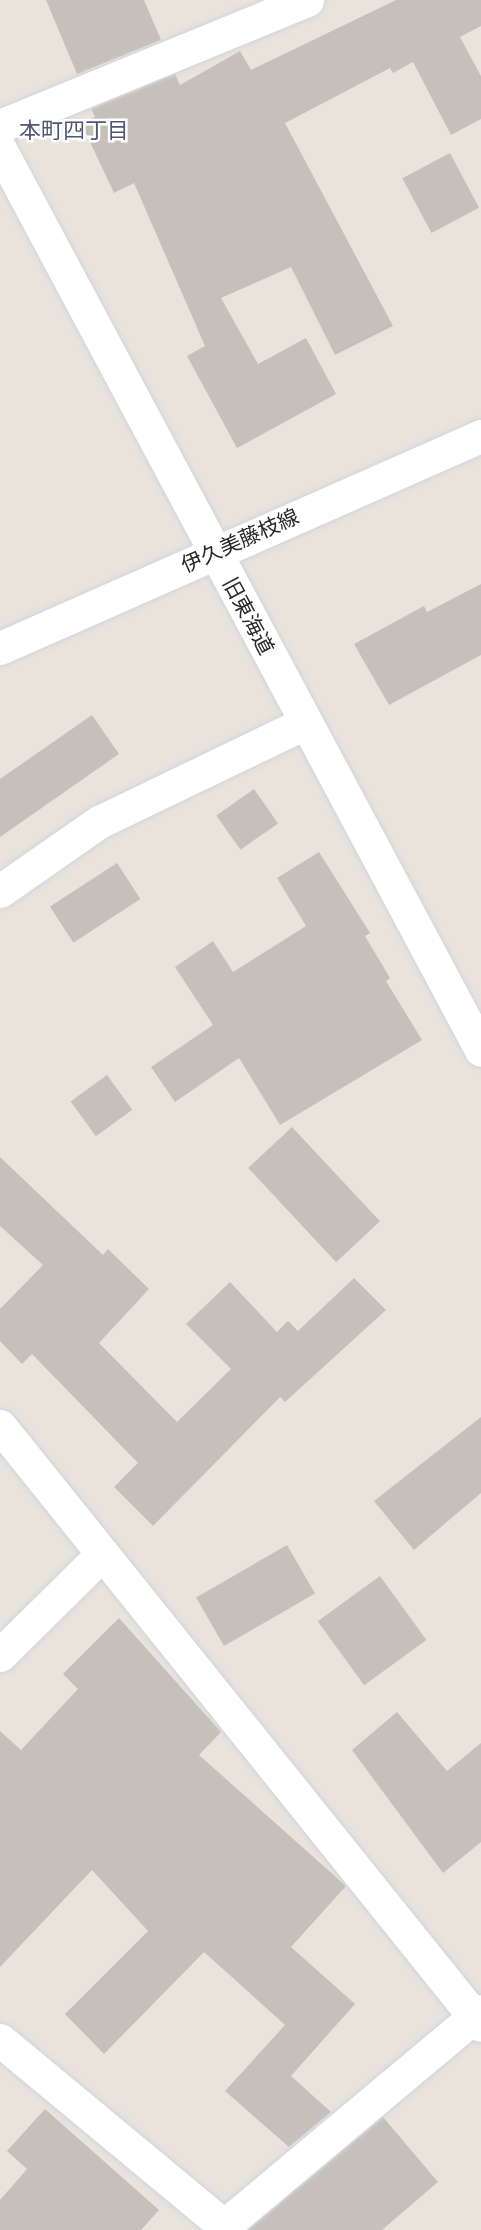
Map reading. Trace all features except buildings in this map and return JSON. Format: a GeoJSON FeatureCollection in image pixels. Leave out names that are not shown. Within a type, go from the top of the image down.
{"type":"FeatureCollection","features":[{"type":"Feature","properties":{"kind":"street"},"geometry":{"type":"LineString","coordinates":[[0,126],[307,0]]}},
{"type":"Feature","properties":{"kind":"street","name":"旧東海道"},"geometry":{"type":"LineString","coordinates":[[0,149],[481,1050]]}},
{"type":"Feature","properties":{"kind":"street","name":"伊久美藤枝線"},"geometry":{"type":"LineString","coordinates":[[0,648],[481,436]]}},
{"type":"Feature","properties":{"kind":"street"},"geometry":{"type":"LineString","coordinates":[[0,891],[99,822],[305,723]]}},
{"type":"Feature","properties":{"kind":"street"},"geometry":{"type":"LineString","coordinates":[[0,1426],[479,2017],[222,2228],[0,2040]]}},
{"type":"Feature","properties":{"kind":"street"},"geometry":{"type":"LineString","coordinates":[[0,1654],[102,1554]]}},
{"type":"Feature","properties":{"kind":"district","name":"本町四丁目"},"geometry":{"type":"Point","coordinates":[74,131]}}]}
